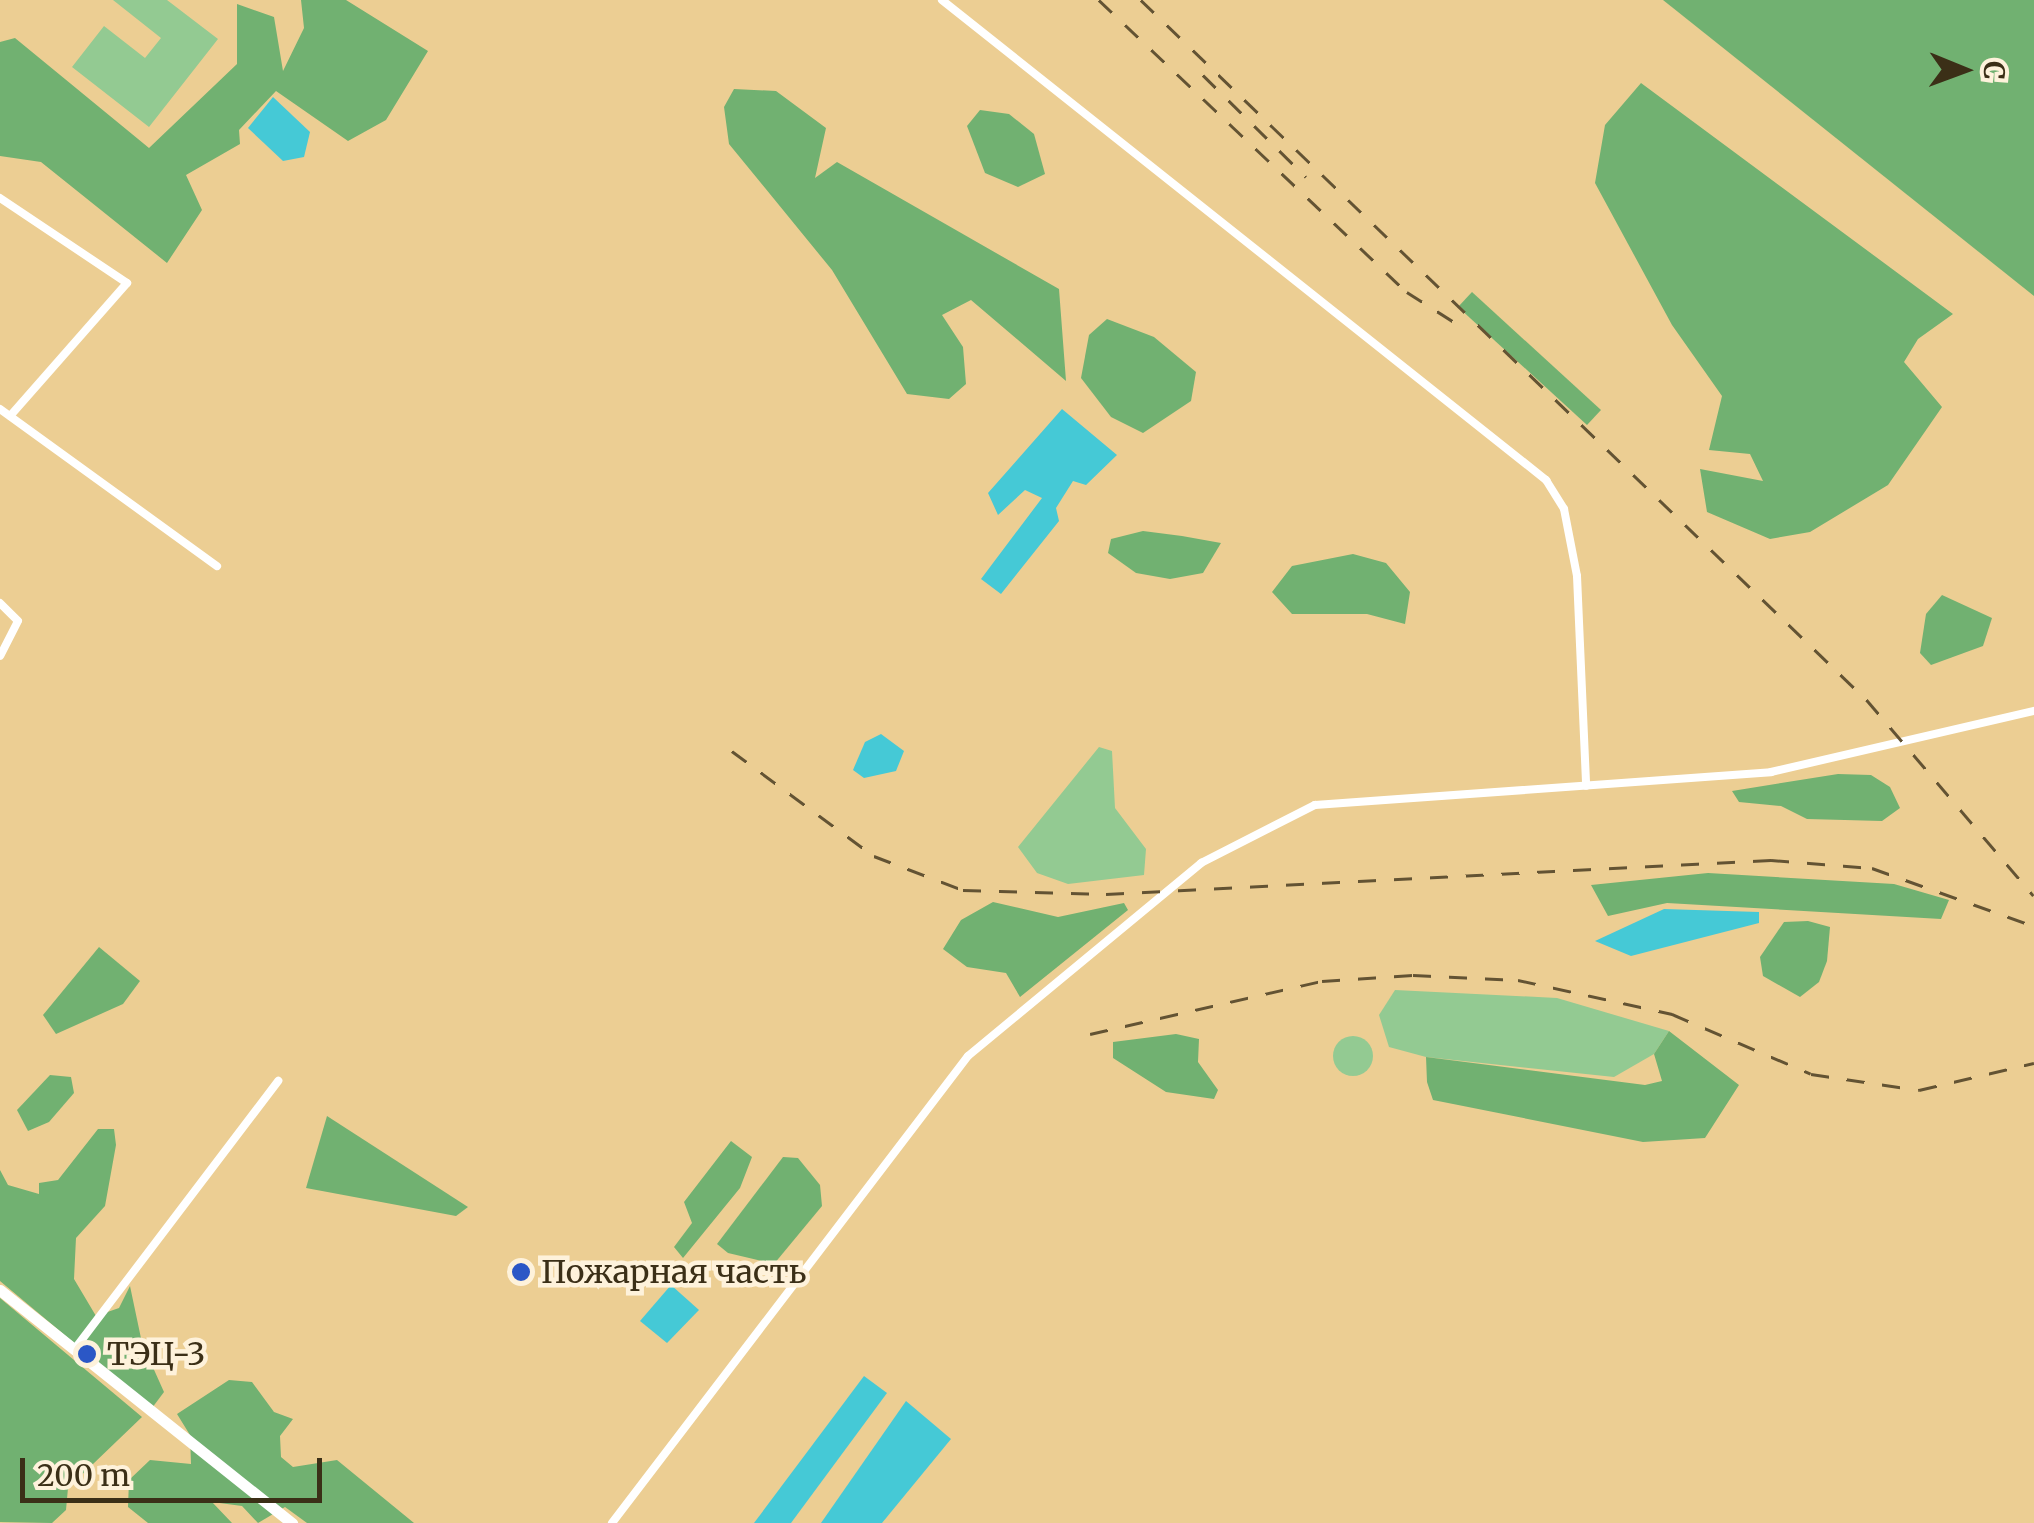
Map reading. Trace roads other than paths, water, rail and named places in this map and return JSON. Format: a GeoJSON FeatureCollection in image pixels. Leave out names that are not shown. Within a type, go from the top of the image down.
{"type":"FeatureCollection","features":[{"type":"Feature","properties":{"kind":"main road"},"geometry":{"type":"LineString","coordinates":[[0,1290],[292,1523]]}},
{"type":"Feature","properties":{"kind":"street"},"geometry":{"type":"LineString","coordinates":[[942,0],[1546,480],[1564,509],[1578,576],[1586,786]]}},
{"type":"Feature","properties":{"kind":"street"},"geometry":{"type":"LineString","coordinates":[[0,198],[127,283],[10,416]]}},
{"type":"Feature","properties":{"kind":"street"},"geometry":{"type":"LineString","coordinates":[[0,409],[217,566]]}},
{"type":"Feature","properties":{"kind":"street"},"geometry":{"type":"LineString","coordinates":[[0,603],[18,621],[0,656]]}},
{"type":"Feature","properties":{"kind":"street"},"geometry":{"type":"LineString","coordinates":[[612,1523],[968,1056],[1126,918],[1202,863],[1315,805],[1803,768],[2034,711]]}},
{"type":"Feature","properties":{"kind":"street"},"geometry":{"type":"LineString","coordinates":[[74,1350],[278,1081]]}},
{"type":"Feature","properties":{"kind":"water"},"geometry":{"type":"Polygon","coordinates":[[[273,97],[310,132],[304,157],[283,161],[248,128],[273,97]]]}},
{"type":"Feature","properties":{"kind":"water"},"geometry":{"type":"Polygon","coordinates":[[[1062,409],[1117,455],[1086,485],[1073,481],[1056,508],[1059,521],[1001,594],[981,579],[1042,498],[1025,490],[998,515],[988,493],[1062,409]]]}},
{"type":"Feature","properties":{"kind":"water"},"geometry":{"type":"Polygon","coordinates":[[[881,734],[904,751],[896,771],[864,778],[853,770],[865,742],[881,734]]]}},
{"type":"Feature","properties":{"kind":"water"},"geometry":{"type":"Polygon","coordinates":[[[1664,909],[1759,912],[1759,923],[1631,956],[1595,941],[1664,909]]]}},
{"type":"Feature","properties":{"kind":"water"},"geometry":{"type":"Polygon","coordinates":[[[671,1285],[699,1310],[667,1343],[640,1321],[671,1285]]]}},
{"type":"Feature","properties":{"kind":"water"},"geometry":{"type":"Polygon","coordinates":[[[864,1376],[887,1393],[791,1523],[754,1523],[864,1376]]]}},
{"type":"Feature","properties":{"kind":"water"},"geometry":{"type":"Polygon","coordinates":[[[906,1401],[951,1439],[882,1523],[821,1523],[906,1401]]]}},
{"type":"Feature","properties":{"kind":"railway"},"geometry":{"type":"LineString","coordinates":[[1099,0],[1407,292],[1462,327]]}},
{"type":"Feature","properties":{"kind":"railway"},"geometry":{"type":"LineString","coordinates":[[1141,0],[1867,700],[2034,896]]}},
{"type":"Feature","properties":{"kind":"railway"},"geometry":{"type":"LineString","coordinates":[[1203,75],[1306,177]]}},
{"type":"Feature","properties":{"kind":"railway"},"geometry":{"type":"LineString","coordinates":[[732,751],[874,856],[963,890],[1106,894],[1771,860],[1872,868],[2034,926]]}},
{"type":"Feature","properties":{"kind":"railway"},"geometry":{"type":"LineString","coordinates":[[1090,1034],[1322,981],[1413,975],[1518,980],[1672,1014],[1811,1074],[1919,1090],[2034,1063]]}},
{"type":"Feature","properties":{"kind":"place","name":"Пожарная часть"},"geometry":{"type":"Point","coordinates":[521,1272]}},
{"type":"Feature","properties":{"kind":"place","name":"ТЭЦ-3"},"geometry":{"type":"Point","coordinates":[87,1354]}}]}
